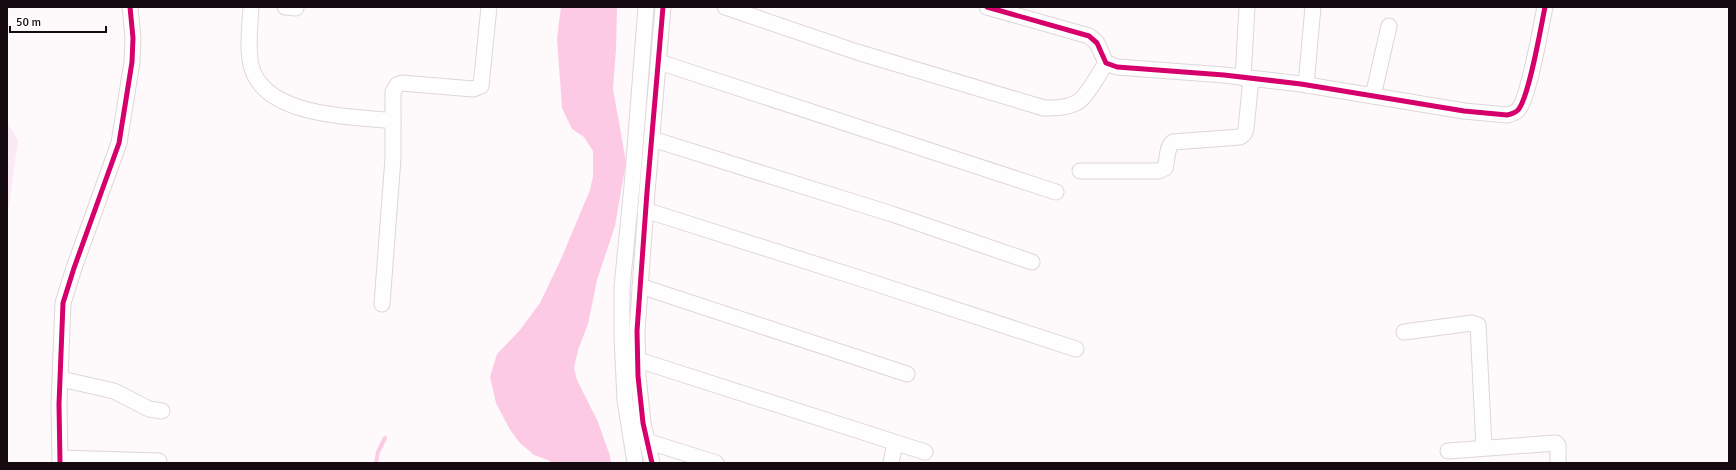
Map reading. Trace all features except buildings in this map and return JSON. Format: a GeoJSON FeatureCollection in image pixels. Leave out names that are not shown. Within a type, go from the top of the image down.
{"type":"FeatureCollection","features":[{"type":"Feature","properties":{"kind":"street"},"geometry":{"type":"LineString","coordinates":[[130,7],[133,38],[132,62],[119,143],[63,303],[61,322],[61,379],[59,404],[60,461],[159,461]]}},
{"type":"Feature","properties":{"kind":"street"},"geometry":{"type":"LineString","coordinates":[[251,7],[249,49],[251,65],[255,77],[264,90],[299,108],[317,113],[393,121]]}},
{"type":"Feature","properties":{"kind":"street"},"geometry":{"type":"LineString","coordinates":[[382,304],[393,158],[393,92],[397,85],[402,83],[473,89],[480,86],[482,82],[489,7]]}},
{"type":"Feature","properties":{"kind":"street"},"geometry":{"type":"LineString","coordinates":[[635,463],[625,400],[622,287],[632,186],[646,7]]}},
{"type":"Feature","properties":{"kind":"street"},"geometry":{"type":"LineString","coordinates":[[652,463],[642,415],[637,331],[645,210],[663,7]]}},
{"type":"Feature","properties":{"kind":"street"},"geometry":{"type":"LineString","coordinates":[[725,7],[856,52],[1044,108],[1062,107],[1077,103],[1086,94],[1106,63]]}},
{"type":"Feature","properties":{"kind":"street"},"geometry":{"type":"LineString","coordinates":[[987,7],[1089,36],[1097,43],[1106,63],[1117,67],[1247,78],[1306,85],[1464,112],[1497,115],[1513,114],[1522,104],[1532,68],[1545,7]]}},
{"type":"Feature","properties":{"kind":"street"},"geometry":{"type":"LineString","coordinates":[[1080,170],[1159,171],[1165,168],[1168,149],[1170,144],[1174,142],[1240,137],[1244,134],[1246,129],[1247,7]]}},
{"type":"Feature","properties":{"kind":"street"},"geometry":{"type":"LineString","coordinates":[[1306,85],[1313,7]]}},
{"type":"Feature","properties":{"kind":"street"},"geometry":{"type":"LineString","coordinates":[[1373,96],[1389,26]]}},
{"type":"Feature","properties":{"kind":"street"},"geometry":{"type":"LineString","coordinates":[[659,62],[1056,192]]}},
{"type":"Feature","properties":{"kind":"street"},"geometry":{"type":"LineString","coordinates":[[652,139],[892,214],[1032,262]]}},
{"type":"Feature","properties":{"kind":"street"},"geometry":{"type":"LineString","coordinates":[[645,210],[1076,349]]}},
{"type":"Feature","properties":{"kind":"street"},"geometry":{"type":"LineString","coordinates":[[640,286],[907,374]]}},
{"type":"Feature","properties":{"kind":"street"},"geometry":{"type":"LineString","coordinates":[[1404,332],[1472,323],[1478,325],[1484,448]]}},
{"type":"Feature","properties":{"kind":"street"},"geometry":{"type":"LineString","coordinates":[[623,355],[925,452]]}},
{"type":"Feature","properties":{"kind":"street"},"geometry":{"type":"LineString","coordinates":[[61,379],[114,391],[149,408],[162,410]]}},
{"type":"Feature","properties":{"kind":"street"},"geometry":{"type":"LineString","coordinates":[[630,436],[716,463]]}},
{"type":"Feature","properties":{"kind":"street"},"geometry":{"type":"LineString","coordinates":[[891,463],[895,442]]}},
{"type":"Feature","properties":{"kind":"street"},"geometry":{"type":"LineString","coordinates":[[1448,451],[1556,443],[1558,445],[1558,463]]}},
{"type":"Feature","properties":{"kind":"shaded area"},"geometry":{"type":"Polygon","coordinates":[[[561,7],[617,7],[613,89],[626,162],[615,226],[597,280],[588,324],[578,350],[574,368],[577,380],[598,422],[611,463],[550,463],[550,461],[534,455],[519,442],[509,428],[496,403],[490,377],[497,354],[520,330],[540,303],[561,259],[590,190],[593,176],[593,151],[584,137],[572,129],[562,108],[557,38],[561,7]]]}},
{"type":"Feature","properties":{"kind":"shaded area"},"geometry":{"type":"Polygon","coordinates":[[[7,122],[18,140],[7,220],[7,122]]]}},
{"type":"Feature","properties":{"kind":"waterway"},"geometry":{"type":"LineString","coordinates":[[376,463],[378,452],[385,438]]}},
{"type":"Feature","properties":{"kind":"cycle path"},"geometry":{"type":"LineString","coordinates":[[60,463],[59,404],[63,303],[119,143],[132,62],[133,38],[130,7]]}},
{"type":"Feature","properties":{"kind":"cycle path"},"geometry":{"type":"LineString","coordinates":[[652,463],[643,423],[638,376],[637,331],[663,7]]}},
{"type":"Feature","properties":{"kind":"cycle path"},"geometry":{"type":"LineString","coordinates":[[987,7],[1089,36],[1097,43],[1106,63],[1117,67],[1224,75],[1301,84],[1464,111],[1507,115],[1518,110],[1526,92],[1545,7]]}}]}
